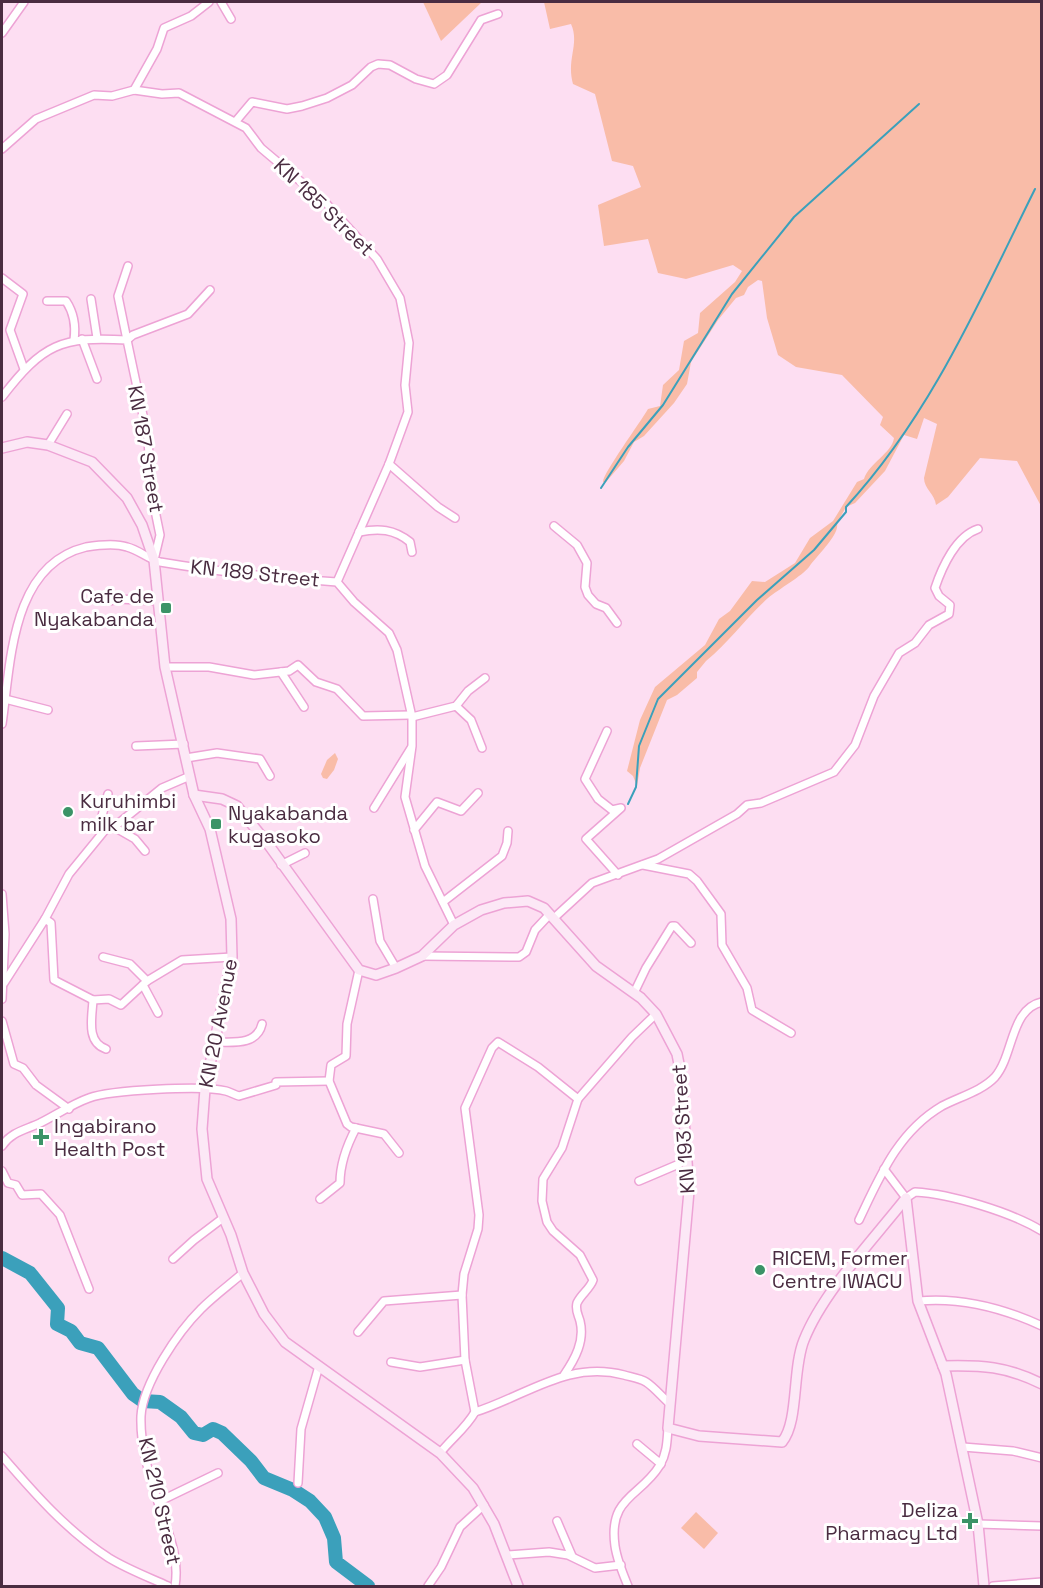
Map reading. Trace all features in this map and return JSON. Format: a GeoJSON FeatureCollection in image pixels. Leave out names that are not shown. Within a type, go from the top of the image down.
{"type":"FeatureCollection","features":[{"type":"Feature","properties":{"kind":"street"},"geometry":{"type":"LineString","coordinates":[[2,33],[24,2]]}},
{"type":"Feature","properties":{"kind":"street"},"geometry":{"type":"LineString","coordinates":[[134,90],[157,49],[164,28],[191,16],[209,2]]}},
{"type":"Feature","properties":{"kind":"street"},"geometry":{"type":"LineString","coordinates":[[221,2],[231,18]]}},
{"type":"Feature","properties":{"kind":"street"},"geometry":{"type":"LineString","coordinates":[[236,121],[252,102],[287,109],[327,98],[352,85],[371,67],[378,64],[390,65],[416,79],[434,84],[447,75],[481,20],[498,14]]}},
{"type":"Feature","properties":{"kind":"street","name":"KN 185 Street"},"geometry":{"type":"LineString","coordinates":[[2,149],[36,119],[94,95],[112,96],[134,90],[162,94],[180,93],[246,128],[261,148],[325,202],[377,259],[400,298],[409,343],[405,385],[408,412],[389,464],[338,582]]}},
{"type":"Feature","properties":{"kind":"street","name":"KN 187 Street"},"geometry":{"type":"LineString","coordinates":[[128,266],[118,296],[148,439],[149,473],[160,535],[154,560]]}},
{"type":"Feature","properties":{"kind":"street"},"geometry":{"type":"LineString","coordinates":[[2,278],[23,294],[10,330],[24,369]]}},
{"type":"Feature","properties":{"kind":"street"},"geometry":{"type":"LineString","coordinates":[[2,396],[24,369],[52,347],[82,339],[127,340],[133,335],[188,314],[210,290]]}},
{"type":"Feature","properties":{"kind":"street"},"geometry":{"type":"LineString","coordinates":[[91,299],[97,338]]}},
{"type":"Feature","properties":{"kind":"street"},"geometry":{"type":"LineString","coordinates":[[47,301],[66,302],[69,306],[76,328],[74,340]]}},
{"type":"Feature","properties":{"kind":"street"},"geometry":{"type":"LineString","coordinates":[[82,339],[97,379]]}},
{"type":"Feature","properties":{"kind":"street"},"geometry":{"type":"LineString","coordinates":[[48,445],[67,414]]}},
{"type":"Feature","properties":{"kind":"street","name":"KN 20 Avenue"},"geometry":{"type":"LineString","coordinates":[[2,448],[27,442],[48,445],[93,462],[127,498],[142,525],[154,560],[165,667],[194,795],[210,829],[222,872],[231,919],[232,957],[213,1042],[205,1089],[202,1129],[207,1179],[243,1273],[264,1314],[285,1342],[440,1453],[473,1488],[484,1504],[508,1555],[518,1587]]}},
{"type":"Feature","properties":{"kind":"street"},"geometry":{"type":"LineString","coordinates":[[389,464],[438,507],[455,518]]}},
{"type":"Feature","properties":{"kind":"street"},"geometry":{"type":"LineString","coordinates":[[554,526],[577,545],[587,563],[585,588],[588,595],[596,604],[606,608],[617,623]]}},
{"type":"Feature","properties":{"kind":"street"},"geometry":{"type":"LineString","coordinates":[[359,532],[377,529],[393,531],[410,542],[412,552]]}},
{"type":"Feature","properties":{"kind":"street"},"geometry":{"type":"LineString","coordinates":[[422,956],[519,957],[526,952],[535,930],[592,883],[643,865],[737,814],[747,805],[761,803],[834,772],[855,745],[874,696],[899,653],[915,643],[929,625],[950,614],[950,606],[939,596],[935,588],[958,543],[972,530],[978,529]]}},
{"type":"Feature","properties":{"kind":"street","name":"KN 189 Street"},"geometry":{"type":"LineString","coordinates":[[2,724],[17,626],[38,578],[53,562],[75,550],[93,546],[127,546],[154,560],[211,571],[338,582],[354,602],[389,633],[397,650],[411,716],[412,746],[405,797],[425,866],[454,925]]}},
{"type":"Feature","properties":{"kind":"street"},"geometry":{"type":"LineString","coordinates":[[109,601],[119,599],[158,601]]}},
{"type":"Feature","properties":{"kind":"street"},"geometry":{"type":"LineString","coordinates":[[165,667],[209,667],[244,675],[281,672],[298,665],[307,671],[313,680],[337,689],[363,716],[411,716],[456,706],[468,691],[485,678]]}},
{"type":"Feature","properties":{"kind":"street"},"geometry":{"type":"LineString","coordinates":[[281,672],[299,704],[304,707]]}},
{"type":"Feature","properties":{"kind":"street"},"geometry":{"type":"LineString","coordinates":[[5,699],[48,710]]}},
{"type":"Feature","properties":{"kind":"street"},"geometry":{"type":"LineString","coordinates":[[456,706],[474,726],[482,748]]}},
{"type":"Feature","properties":{"kind":"street"},"geometry":{"type":"LineString","coordinates":[[607,731],[585,779],[606,807],[612,810],[621,808],[586,839],[618,875]]}},
{"type":"Feature","properties":{"kind":"street"},"geometry":{"type":"LineString","coordinates":[[136,746],[183,744]]}},
{"type":"Feature","properties":{"kind":"street"},"geometry":{"type":"LineString","coordinates":[[374,808],[397,767],[412,746]]}},
{"type":"Feature","properties":{"kind":"street"},"geometry":{"type":"LineString","coordinates":[[186,758],[217,753],[260,759],[270,776]]}},
{"type":"Feature","properties":{"kind":"street"},"geometry":{"type":"LineString","coordinates":[[4,983],[45,919],[69,874],[105,830],[114,827],[162,789],[190,776]]}},
{"type":"Feature","properties":{"kind":"street"},"geometry":{"type":"LineString","coordinates":[[414,831],[437,802],[460,811],[478,793]]}},
{"type":"Feature","properties":{"kind":"street"},"geometry":{"type":"LineString","coordinates":[[105,830],[100,823],[100,814],[108,794]]}},
{"type":"Feature","properties":{"kind":"street"},"geometry":{"type":"LineString","coordinates":[[194,795],[222,799],[237,806],[268,844],[359,970],[347,1024],[346,1056],[331,1065],[329,1081],[346,1124],[384,1134],[399,1153]]}},
{"type":"Feature","properties":{"kind":"street"},"geometry":{"type":"LineString","coordinates":[[114,827],[135,839],[145,851]]}},
{"type":"Feature","properties":{"kind":"street"},"geometry":{"type":"LineString","coordinates":[[443,902],[502,856],[507,843],[508,831]]}},
{"type":"Feature","properties":{"kind":"street"},"geometry":{"type":"LineString","coordinates":[[281,865],[305,853]]}},
{"type":"Feature","properties":{"kind":"street"},"geometry":{"type":"LineString","coordinates":[[643,865],[689,874],[697,881],[721,914],[722,945],[747,988],[752,1010],[791,1033]]}},
{"type":"Feature","properties":{"kind":"street"},"geometry":{"type":"LineString","coordinates":[[2,894],[4,983],[2,999]]}},
{"type":"Feature","properties":{"kind":"street"},"geometry":{"type":"LineString","coordinates":[[373,899],[380,941],[396,968]]}},
{"type":"Feature","properties":{"kind":"street","name":"KN 193 Street"},"geometry":{"type":"LineString","coordinates":[[359,970],[376,975],[396,968],[422,956],[454,925],[481,910],[504,903],[528,901],[552,916],[596,966],[634,993],[656,1014],[677,1054],[681,1074],[688,1225],[668,1428]]}},
{"type":"Feature","properties":{"kind":"street"},"geometry":{"type":"LineString","coordinates":[[45,919],[51,923],[54,980],[93,1000],[109,999],[121,1005],[145,983],[182,960],[232,957]]}},
{"type":"Feature","properties":{"kind":"street"},"geometry":{"type":"LineString","coordinates":[[634,993],[646,968],[672,926],[675,926],[691,943]]}},
{"type":"Feature","properties":{"kind":"street"},"geometry":{"type":"LineString","coordinates":[[103,957],[130,964],[145,983],[158,1013]]}},
{"type":"Feature","properties":{"kind":"street"},"geometry":{"type":"LineString","coordinates":[[93,1000],[93,1038],[98,1046],[106,1049]]}},
{"type":"Feature","properties":{"kind":"street"},"geometry":{"type":"LineString","coordinates":[[859,1220],[884,1169],[906,1135],[942,1107],[976,1090],[995,1077],[1006,1057],[1022,1015],[1034,1003],[1041,1002]]}},
{"type":"Feature","properties":{"kind":"street"},"geometry":{"type":"LineString","coordinates":[[564,1375],[573,1362],[582,1334],[576,1310],[578,1300],[591,1287],[593,1280],[580,1255],[553,1231],[547,1222],[541,1185],[562,1148],[582,1091],[656,1014]]}},
{"type":"Feature","properties":{"kind":"street"},"geometry":{"type":"LineString","coordinates":[[2,1021],[14,1064],[23,1068],[36,1085],[69,1109]]}},
{"type":"Feature","properties":{"kind":"street"},"geometry":{"type":"LineString","coordinates":[[213,1042],[237,1042],[254,1038],[260,1033],[262,1024]]}},
{"type":"Feature","properties":{"kind":"street"},"geometry":{"type":"LineString","coordinates":[[476,1412],[465,1360],[462,1294],[464,1274],[478,1229],[479,1215],[465,1108],[495,1042],[538,1067],[578,1099]]}},
{"type":"Feature","properties":{"kind":"street"},"geometry":{"type":"LineString","coordinates":[[2,1146],[9,1135],[69,1109],[88,1098],[123,1091],[205,1089],[225,1090],[239,1096],[276,1085],[276,1082],[329,1081]]}},
{"type":"Feature","properties":{"kind":"street"},"geometry":{"type":"LineString","coordinates":[[320,1199],[340,1183],[340,1170],[348,1143],[356,1128]]}},
{"type":"Feature","properties":{"kind":"street"},"geometry":{"type":"LineString","coordinates":[[639,1181],[686,1161]]}},
{"type":"Feature","properties":{"kind":"street"},"geometry":{"type":"LineString","coordinates":[[884,1169],[906,1198],[918,1301],[943,1366],[963,1447],[978,1524],[984,1587]]}},
{"type":"Feature","properties":{"kind":"street"},"geometry":{"type":"LineString","coordinates":[[2,1170],[8,1183],[16,1185],[22,1195],[41,1194],[60,1215],[89,1289]]}},
{"type":"Feature","properties":{"kind":"street"},"geometry":{"type":"LineString","coordinates":[[628,1587],[615,1547],[618,1514],[624,1499],[661,1464],[666,1451],[668,1428],[699,1436],[782,1442],[791,1422],[797,1360],[818,1311],[906,1198],[915,1192],[933,1194],[1013,1218],[1041,1232]]}},
{"type":"Feature","properties":{"kind":"street"},"geometry":{"type":"LineString","coordinates":[[173,1259],[223,1218]]}},
{"type":"Feature","properties":{"kind":"street","name":"KN 210 Street"},"geometry":{"type":"LineString","coordinates":[[175,1587],[176,1560],[143,1443],[143,1402],[148,1388],[177,1338],[195,1316],[243,1273]]}},
{"type":"Feature","properties":{"kind":"street"},"geometry":{"type":"LineString","coordinates":[[358,1332],[384,1301],[462,1294]]}},
{"type":"Feature","properties":{"kind":"street"},"geometry":{"type":"LineString","coordinates":[[918,1301],[966,1302],[995,1308],[1041,1326]]}},
{"type":"Feature","properties":{"kind":"street"},"geometry":{"type":"LineString","coordinates":[[391,1362],[407,1367],[420,1367],[465,1360]]}},
{"type":"Feature","properties":{"kind":"street"},"geometry":{"type":"LineString","coordinates":[[943,1366],[988,1365],[1024,1375],[1041,1384]]}},
{"type":"Feature","properties":{"kind":"street"},"geometry":{"type":"LineString","coordinates":[[298,1483],[301,1429],[319,1366]]}},
{"type":"Feature","properties":{"kind":"street"},"geometry":{"type":"LineString","coordinates":[[440,1453],[453,1437],[467,1426],[476,1412],[500,1404],[526,1389],[564,1375],[604,1370],[645,1380],[670,1404]]}},
{"type":"Feature","properties":{"kind":"street"},"geometry":{"type":"LineString","coordinates":[[637,1444],[661,1464]]}},
{"type":"Feature","properties":{"kind":"street"},"geometry":{"type":"LineString","coordinates":[[963,1447],[1013,1451],[1041,1458]]}},
{"type":"Feature","properties":{"kind":"street"},"geometry":{"type":"LineString","coordinates":[[2,1456],[43,1502],[79,1536],[110,1558],[168,1587]]}},
{"type":"Feature","properties":{"kind":"street"},"geometry":{"type":"LineString","coordinates":[[158,1502],[218,1473]]}},
{"type":"Feature","properties":{"kind":"street"},"geometry":{"type":"LineString","coordinates":[[428,1587],[441,1567],[460,1527],[484,1504]]}},
{"type":"Feature","properties":{"kind":"street"},"geometry":{"type":"LineString","coordinates":[[557,1521],[572,1556]]}},
{"type":"Feature","properties":{"kind":"street"},"geometry":{"type":"LineString","coordinates":[[978,1524],[1041,1526]]}},
{"type":"Feature","properties":{"kind":"street"},"geometry":{"type":"LineString","coordinates":[[508,1555],[549,1552],[572,1556],[595,1568],[621,1565]]}},
{"type":"Feature","properties":{"kind":"street"},"geometry":{"type":"LineString","coordinates":[[993,1587],[1041,1582]]}},
{"type":"Feature","properties":{"kind":"shaded area"},"geometry":{"type":"Polygon","coordinates":[[[423,2],[482,2],[441,41],[423,2]]]}},
{"type":"Feature","properties":{"kind":"shaded area"},"geometry":{"type":"Polygon","coordinates":[[[544,2],[1041,2],[1041,506],[1017,461],[980,458],[948,497],[936,505],[924,478],[937,424],[924,418],[917,439],[904,435],[885,471],[855,503],[846,507],[837,523],[835,533],[809,567],[768,598],[706,661],[697,672],[697,678],[677,695],[667,700],[640,768],[637,786],[633,776],[627,771],[640,720],[655,687],[705,645],[719,619],[730,611],[752,581],[765,582],[795,563],[810,538],[833,521],[857,482],[864,479],[889,448],[894,438],[880,425],[883,417],[842,375],[796,367],[778,355],[767,318],[762,281],[758,280],[748,287],[744,295],[736,298],[718,320],[691,362],[687,384],[674,403],[644,436],[634,442],[624,461],[606,482],[603,482],[615,459],[648,409],[660,406],[663,385],[679,370],[684,341],[698,333],[700,313],[735,282],[742,271],[733,265],[686,279],[658,273],[648,239],[604,246],[598,205],[641,187],[633,166],[612,161],[595,94],[573,84],[571,67],[574,38],[571,24],[550,29],[544,2]]]}},
{"type":"Feature","properties":{"kind":"shaded area"},"geometry":{"type":"Polygon","coordinates":[[[335,753],[338,759],[334,770],[327,779],[323,778],[321,774],[327,760],[335,753]]]}},
{"type":"Feature","properties":{"kind":"shaded area"},"geometry":{"type":"Polygon","coordinates":[[[696,1512],[718,1533],[704,1549],[681,1528],[696,1512]]]}},
{"type":"Feature","properties":{"kind":"waterway"},"geometry":{"type":"LineString","coordinates":[[601,488],[628,447],[663,405],[732,294],[794,217],[919,104]]}},
{"type":"Feature","properties":{"kind":"waterway"},"geometry":{"type":"LineString","coordinates":[[628,804],[636,787],[639,746],[658,699],[757,600],[814,550],[846,512],[846,507],[904,434],[952,355],[1035,189]]}},
{"type":"Feature","properties":{"kind":"waterway"},"geometry":{"type":"LineString","coordinates":[[2,1258],[30,1273],[58,1308],[57,1324],[71,1331],[80,1343],[98,1348],[133,1394],[143,1401],[160,1402],[181,1417],[194,1433],[203,1435],[213,1429],[222,1433],[251,1461],[264,1478],[293,1490],[310,1501],[325,1517],[334,1538],[336,1562],[368,1586]]}},
{"type":"Feature","properties":{"kind":"place","name":"Cafe de Nyakabanda"},"geometry":{"type":"Point","coordinates":[166,608]}},
{"type":"Feature","properties":{"kind":"place","name":"Kuruhimbi milk bar"},"geometry":{"type":"Point","coordinates":[68,812]}},
{"type":"Feature","properties":{"kind":"place","name":"Nyakabanda kugasoko"},"geometry":{"type":"Point","coordinates":[216,824]}},
{"type":"Feature","properties":{"kind":"place","name":"Ingabirano Health Post"},"geometry":{"type":"Point","coordinates":[41,1137]}},
{"type":"Feature","properties":{"kind":"place","name":"RICEM, Former Centre IWACU"},"geometry":{"type":"Point","coordinates":[760,1270]}},
{"type":"Feature","properties":{"kind":"place","name":"Deliza Pharmacy Ltd"},"geometry":{"type":"Point","coordinates":[970,1521]}}]}
